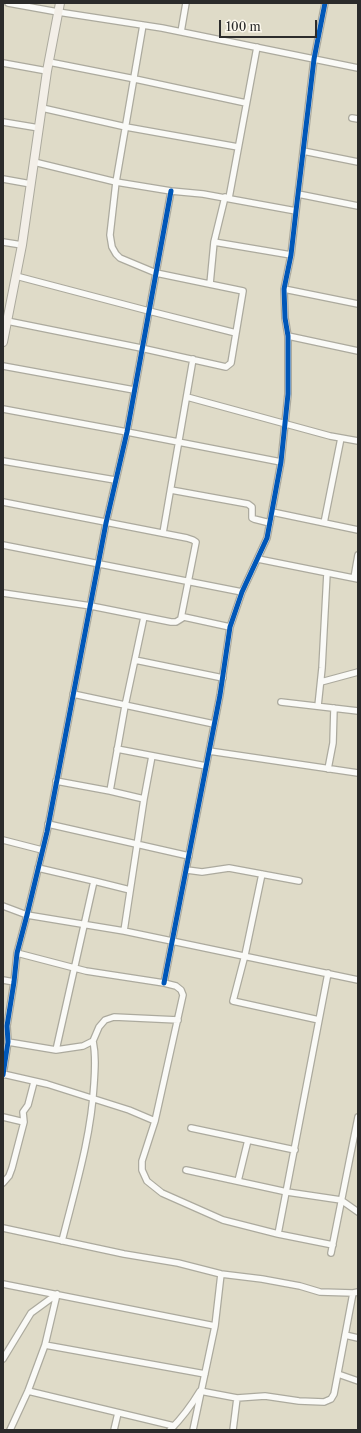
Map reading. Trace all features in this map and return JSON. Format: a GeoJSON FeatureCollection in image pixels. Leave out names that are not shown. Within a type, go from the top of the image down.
{"type":"FeatureCollection","features":[{"type":"Feature","properties":{"kind":"street"},"geometry":{"type":"LineString","coordinates":[[8,3],[181,32],[358,68]]}},
{"type":"Feature","properties":{"kind":"street"},"geometry":{"type":"LineString","coordinates":[[3,342],[7,321],[7,301],[16,276],[22,245],[48,67],[60,3]]}},
{"type":"Feature","properties":{"kind":"street"},"geometry":{"type":"LineString","coordinates":[[181,32],[186,3]]}},
{"type":"Feature","properties":{"kind":"street"},"geometry":{"type":"LineString","coordinates":[[164,984],[223,678],[230,627],[242,592],[267,538],[281,462],[288,394],[288,336],[285,318],[284,289],[291,256],[314,59],[324,3]]}},
{"type":"Feature","properties":{"kind":"street"},"geometry":{"type":"LineString","coordinates":[[7,321],[228,366],[231,363],[243,292],[156,273],[120,258],[112,247],[110,235],[116,182],[135,79],[143,25]]}},
{"type":"Feature","properties":{"kind":"street"},"geometry":{"type":"LineString","coordinates":[[210,284],[214,242],[227,198],[257,47]]}},
{"type":"Feature","properties":{"kind":"street"},"geometry":{"type":"LineString","coordinates":[[3,63],[48,67],[135,79],[246,103]]}},
{"type":"Feature","properties":{"kind":"street"},"geometry":{"type":"LineString","coordinates":[[42,108],[126,127],[238,147]]}},
{"type":"Feature","properties":{"kind":"street"},"geometry":{"type":"LineString","coordinates":[[3,122],[39,128]]}},
{"type":"Feature","properties":{"kind":"street"},"geometry":{"type":"LineString","coordinates":[[303,151],[358,162]]}},
{"type":"Feature","properties":{"kind":"street"},"geometry":{"type":"LineString","coordinates":[[34,162],[116,182],[227,198],[296,211]]}},
{"type":"Feature","properties":{"kind":"street"},"geometry":{"type":"LineString","coordinates":[[3,179],[31,184]]}},
{"type":"Feature","properties":{"kind":"street"},"geometry":{"type":"LineString","coordinates":[[155,1121],[130,1110],[93,1098],[47,1084],[3,1074],[8,1042],[8,1026],[17,953],[48,824],[106,523],[126,432],[171,191]]}},
{"type":"Feature","properties":{"kind":"street"},"geometry":{"type":"LineString","coordinates":[[298,194],[358,206]]}},
{"type":"Feature","properties":{"kind":"street"},"geometry":{"type":"LineString","coordinates":[[3,242],[22,245]]}},
{"type":"Feature","properties":{"kind":"street"},"geometry":{"type":"LineString","coordinates":[[214,242],[291,256]]}},
{"type":"Feature","properties":{"kind":"street"},"geometry":{"type":"LineString","coordinates":[[16,276],[236,333]]}},
{"type":"Feature","properties":{"kind":"street"},"geometry":{"type":"LineString","coordinates":[[284,289],[358,304]]}},
{"type":"Feature","properties":{"kind":"street"},"geometry":{"type":"LineString","coordinates":[[288,336],[358,351]]}},
{"type":"Feature","properties":{"kind":"street"},"geometry":{"type":"LineString","coordinates":[[163,534],[194,359]]}},
{"type":"Feature","properties":{"kind":"street"},"geometry":{"type":"LineString","coordinates":[[3,366],[134,390]]}},
{"type":"Feature","properties":{"kind":"street"},"geometry":{"type":"LineString","coordinates":[[187,397],[341,438],[358,441]]}},
{"type":"Feature","properties":{"kind":"street"},"geometry":{"type":"LineString","coordinates":[[3,409],[281,462]]}},
{"type":"Feature","properties":{"kind":"street"},"geometry":{"type":"LineString","coordinates":[[324,523],[341,438]]}},
{"type":"Feature","properties":{"kind":"street"},"geometry":{"type":"LineString","coordinates":[[3,461],[115,480]]}},
{"type":"Feature","properties":{"kind":"street"},"geometry":{"type":"LineString","coordinates":[[171,490],[248,504],[252,507],[252,518],[270,523]]}},
{"type":"Feature","properties":{"kind":"street"},"geometry":{"type":"LineString","coordinates":[[3,502],[193,540],[196,542],[181,618]]}},
{"type":"Feature","properties":{"kind":"street"},"geometry":{"type":"LineString","coordinates":[[272,512],[358,530]]}},
{"type":"Feature","properties":{"kind":"street"},"geometry":{"type":"LineString","coordinates":[[3,545],[242,592]]}},
{"type":"Feature","properties":{"kind":"street"},"geometry":{"type":"LineString","coordinates":[[258,559],[356,579],[358,555]]}},
{"type":"Feature","properties":{"kind":"street"},"geometry":{"type":"LineString","coordinates":[[318,706],[323,659],[327,573]]}},
{"type":"Feature","properties":{"kind":"street"},"geometry":{"type":"LineString","coordinates":[[3,593],[90,606],[174,622],[184,617],[230,627]]}},
{"type":"Feature","properties":{"kind":"street"},"geometry":{"type":"LineString","coordinates":[[110,791],[125,706],[144,617]]}},
{"type":"Feature","properties":{"kind":"street"},"geometry":{"type":"LineString","coordinates":[[135,660],[223,678]]}},
{"type":"Feature","properties":{"kind":"street"},"geometry":{"type":"LineString","coordinates":[[320,682],[358,672]]}},
{"type":"Feature","properties":{"kind":"street"},"geometry":{"type":"LineString","coordinates":[[73,694],[214,724]]}},
{"type":"Feature","properties":{"kind":"street"},"geometry":{"type":"LineString","coordinates":[[281,702],[358,711]]}},
{"type":"Feature","properties":{"kind":"street"},"geometry":{"type":"LineString","coordinates":[[328,769],[333,743],[334,708]]}},
{"type":"Feature","properties":{"kind":"street"},"geometry":{"type":"LineString","coordinates":[[118,749],[206,766]]}},
{"type":"Feature","properties":{"kind":"street"},"geometry":{"type":"LineString","coordinates":[[209,751],[358,773]]}},
{"type":"Feature","properties":{"kind":"street"},"geometry":{"type":"LineString","coordinates":[[124,931],[152,756]]}},
{"type":"Feature","properties":{"kind":"street"},"geometry":{"type":"LineString","coordinates":[[56,781],[144,799]]}},
{"type":"Feature","properties":{"kind":"street"},"geometry":{"type":"LineString","coordinates":[[48,824],[189,856]]}},
{"type":"Feature","properties":{"kind":"street"},"geometry":{"type":"LineString","coordinates":[[3,840],[42,850]]}},
{"type":"Feature","properties":{"kind":"street"},"geometry":{"type":"LineString","coordinates":[[38,868],[94,880],[130,890]]}},
{"type":"Feature","properties":{"kind":"street"},"geometry":{"type":"LineString","coordinates":[[187,870],[202,872],[229,868],[299,881]]}},
{"type":"Feature","properties":{"kind":"street"},"geometry":{"type":"LineString","coordinates":[[262,874],[245,955],[233,1001],[319,1020]]}},
{"type":"Feature","properties":{"kind":"street"},"geometry":{"type":"LineString","coordinates":[[56,1050],[94,880]]}},
{"type":"Feature","properties":{"kind":"street"},"geometry":{"type":"LineString","coordinates":[[3,906],[27,915],[124,931],[245,955],[358,980]]}},
{"type":"Feature","properties":{"kind":"street"},"geometry":{"type":"LineString","coordinates":[[17,953],[86,972],[176,986],[181,990],[183,995],[155,1121],[142,1161],[142,1170],[146,1181],[162,1194],[223,1220],[278,1234],[333,1245]]}},
{"type":"Feature","properties":{"kind":"street"},"geometry":{"type":"LineString","coordinates":[[278,1234],[328,973]]}},
{"type":"Feature","properties":{"kind":"street"},"geometry":{"type":"LineString","coordinates":[[3,980],[14,982]]}},
{"type":"Feature","properties":{"kind":"street"},"geometry":{"type":"LineString","coordinates":[[62,1241],[82,1162],[93,1098],[96,1053],[93,1041],[99,1027],[105,1020],[114,1017],[178,1020]]}},
{"type":"Feature","properties":{"kind":"street"},"geometry":{"type":"LineString","coordinates":[[8,1042],[56,1050],[83,1046],[93,1041]]}},
{"type":"Feature","properties":{"kind":"street"},"geometry":{"type":"LineString","coordinates":[[3,1183],[12,1168],[24,1122],[23,1112],[28,1105],[34,1082]]}},
{"type":"Feature","properties":{"kind":"street"},"geometry":{"type":"LineString","coordinates":[[3,1117],[24,1122]]}},
{"type":"Feature","properties":{"kind":"street"},"geometry":{"type":"LineString","coordinates":[[331,1253],[358,1117]]}},
{"type":"Feature","properties":{"kind":"street"},"geometry":{"type":"LineString","coordinates":[[190,1128],[295,1150]]}},
{"type":"Feature","properties":{"kind":"street"},"geometry":{"type":"LineString","coordinates":[[238,1181],[248,1140]]}},
{"type":"Feature","properties":{"kind":"street"},"geometry":{"type":"LineString","coordinates":[[186,1170],[287,1192],[341,1200],[358,1212]]}},
{"type":"Feature","properties":{"kind":"street"},"geometry":{"type":"LineString","coordinates":[[3,1228],[178,1263],[221,1274],[262,1279],[300,1286],[320,1292],[355,1292],[334,1394],[331,1399],[324,1402],[299,1401],[265,1396],[237,1398],[200,1392]]}},
{"type":"Feature","properties":{"kind":"street"},"geometry":{"type":"LineString","coordinates":[[193,1430],[215,1326],[221,1274]]}},
{"type":"Feature","properties":{"kind":"street"},"geometry":{"type":"LineString","coordinates":[[3,1284],[215,1326]]}},
{"type":"Feature","properties":{"kind":"street"},"geometry":{"type":"LineString","coordinates":[[10,1430],[28,1391],[45,1345],[57,1294]]}},
{"type":"Feature","properties":{"kind":"street"},"geometry":{"type":"LineString","coordinates":[[3,1359],[31,1313],[57,1294]]}},
{"type":"Feature","properties":{"kind":"street"},"geometry":{"type":"LineString","coordinates":[[345,1335],[358,1338]]}},
{"type":"Feature","properties":{"kind":"street"},"geometry":{"type":"LineString","coordinates":[[45,1345],[205,1374]]}},
{"type":"Feature","properties":{"kind":"street"},"geometry":{"type":"LineString","coordinates":[[338,1374],[358,1381]]}},
{"type":"Feature","properties":{"kind":"street"},"geometry":{"type":"LineString","coordinates":[[28,1391],[172,1428],[189,1410],[200,1392]]}},
{"type":"Feature","properties":{"kind":"street"},"geometry":{"type":"LineString","coordinates":[[233,1430],[237,1398]]}},
{"type":"Feature","properties":{"kind":"street"},"geometry":{"type":"LineString","coordinates":[[114,1430],[118,1413]]}},
{"type":"Feature","properties":{"kind":"cycle path"},"geometry":{"type":"LineString","coordinates":[[164,983],[220,695],[230,627],[242,592],[267,538],[281,462],[288,394],[288,336],[285,318],[284,289],[291,255],[314,59],[325,3]]}},
{"type":"Feature","properties":{"kind":"cycle path"},"geometry":{"type":"LineString","coordinates":[[3,1075],[8,1042],[7,1026],[17,953],[47,832],[106,523],[127,432],[171,191]]}}]}
